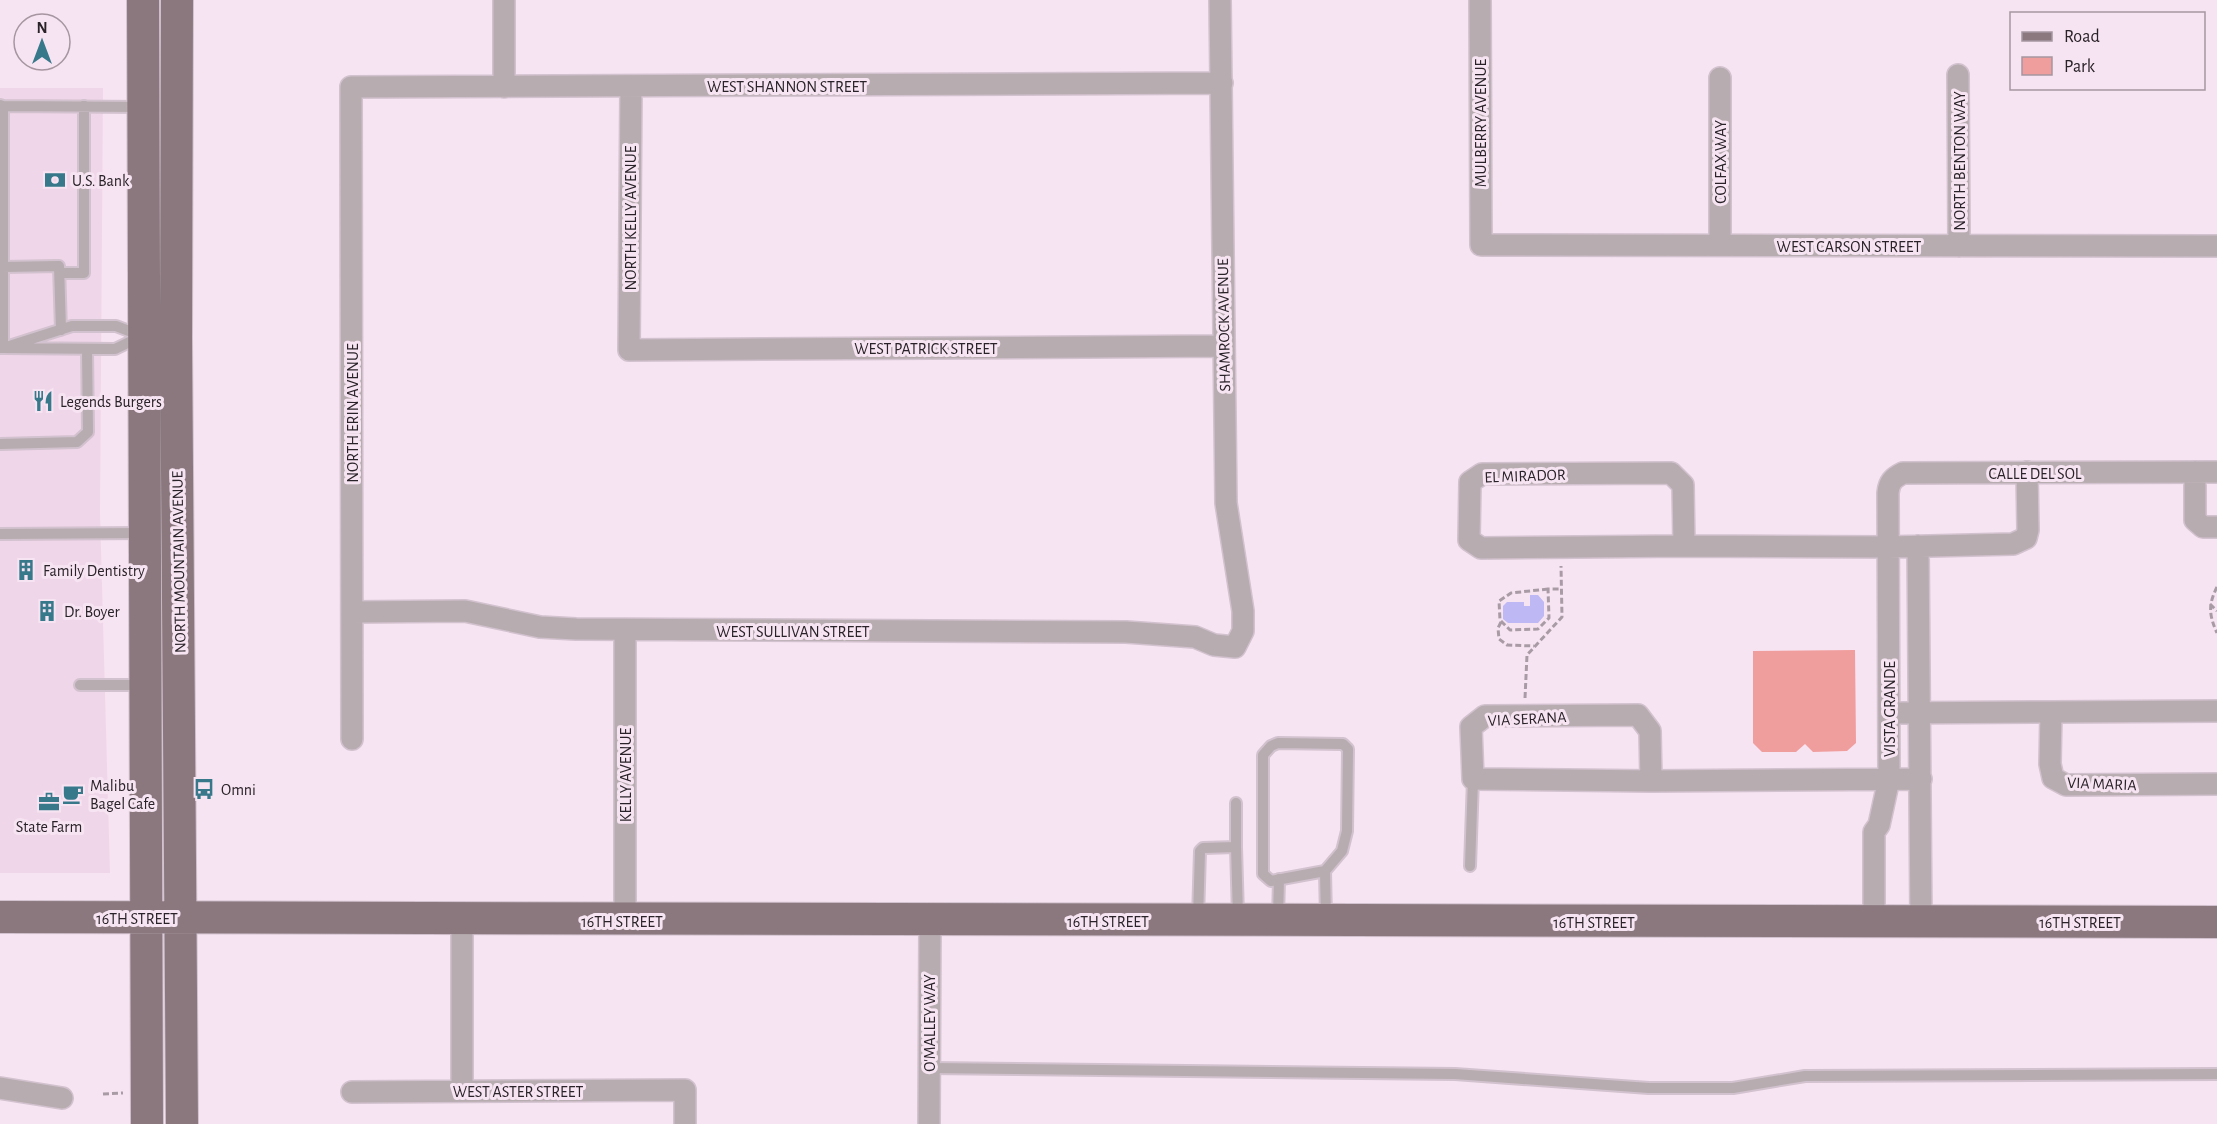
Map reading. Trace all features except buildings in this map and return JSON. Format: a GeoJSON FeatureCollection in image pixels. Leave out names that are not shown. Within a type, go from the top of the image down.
{"type":"FeatureCollection","features":[{"type":"Feature","properties":{"kind":"main road","name":"NORTH MOUNTAIN AVENUE"},"geometry":{"type":"LineString","coordinates":[[143,0],[142,336],[148,918],[147,1124]]}},
{"type":"Feature","properties":{"kind":"main road","name":"NORTH MOUNTAIN AVENUE"},"geometry":{"type":"LineString","coordinates":[[177,0],[176,338],[182,1124]]}},
{"type":"Feature","properties":{"kind":"main road"},"geometry":{"type":"LineString","coordinates":[[142,336],[176,338]]}},
{"type":"Feature","properties":{"kind":"main road","name":"16TH STREET"},"geometry":{"type":"LineString","coordinates":[[0,917],[462,920],[2217,922]]}},
{"type":"Feature","properties":{"kind":"street"},"geometry":{"type":"LineString","coordinates":[[504,0],[504,87]]}},
{"type":"Feature","properties":{"kind":"street","name":"SHAMROCK AVENUE"},"geometry":{"type":"LineString","coordinates":[[1220,0],[1226,504],[1243,610],[1243,632],[1235,647]]}},
{"type":"Feature","properties":{"kind":"street","name":"MULBERRY AVENUE"},"geometry":{"type":"LineString","coordinates":[[1480,0],[1481,245]]}},
{"type":"Feature","properties":{"kind":"street","name":"NORTH BENTON WAY"},"geometry":{"type":"LineString","coordinates":[[1959,75],[1959,246]]}},
{"type":"Feature","properties":{"kind":"street","name":"COLFAX WAY"},"geometry":{"type":"LineString","coordinates":[[1720,78],[1720,245]]}},
{"type":"Feature","properties":{"kind":"street","name":"WEST SHANNON STREET"},"geometry":{"type":"LineString","coordinates":[[351,87],[1222,83]]}},
{"type":"Feature","properties":{"kind":"street","name":"NORTH KELLY AVENUE"},"geometry":{"type":"LineString","coordinates":[[629,350],[631,86]]}},
{"type":"Feature","properties":{"kind":"street","name":"NORTH ERIN AVENUE"},"geometry":{"type":"LineString","coordinates":[[351,87],[352,738]]}},
{"type":"Feature","properties":{"kind":"street","name":"WEST CARSON STREET"},"geometry":{"type":"LineString","coordinates":[[1481,245],[2217,246]]}},
{"type":"Feature","properties":{"kind":"street","name":"WEST PATRICK STREET"},"geometry":{"type":"LineString","coordinates":[[629,350],[1223,346]]}},
{"type":"Feature","properties":{"kind":"street","name":"EL MIRADOR"},"geometry":{"type":"LineString","coordinates":[[1684,546],[1683,485],[1671,473],[1482,474],[1470,482],[1469,540],[1481,548],[1889,547],[2021,542],[2026,538],[2029,524],[2027,472]]}},
{"type":"Feature","properties":{"kind":"street"},"geometry":{"type":"LineString","coordinates":[[2194,472],[2195,520],[2203,527],[2217,527]]}},
{"type":"Feature","properties":{"kind":"street","name":"CALLE DEL SOL"},"geometry":{"type":"LineString","coordinates":[[1888,493],[1889,484],[1894,477],[1903,473],[2217,472]]}},
{"type":"Feature","properties":{"kind":"street","name":"VISTA GRANDE"},"geometry":{"type":"LineString","coordinates":[[1874,922],[1874,832],[1879,825],[1889,779],[1888,493]]}},
{"type":"Feature","properties":{"kind":"street","name":"VISTA GRANDE"},"geometry":{"type":"LineString","coordinates":[[1918,546],[1922,922]]}},
{"type":"Feature","properties":{"kind":"street","name":"WEST SULLIVAN STREET"},"geometry":{"type":"LineString","coordinates":[[352,612],[465,611],[540,627],[625,630],[1126,632],[1195,637],[1214,645],[1235,647]]}},
{"type":"Feature","properties":{"kind":"street","name":"KELLY AVENUE"},"geometry":{"type":"LineString","coordinates":[[625,630],[625,920]]}},
{"type":"Feature","properties":{"kind":"street"},"geometry":{"type":"LineString","coordinates":[[1888,713],[2217,711]]}},
{"type":"Feature","properties":{"kind":"street","name":"VIA MARIA"},"geometry":{"type":"LineString","coordinates":[[2051,712],[2050,764],[2053,778],[2066,784],[2217,784]]}},
{"type":"Feature","properties":{"kind":"street","name":"VIA SERANA"},"geometry":{"type":"LineString","coordinates":[[1473,779],[1471,727],[1485,716],[1638,715],[1650,731],[1651,781]]}},
{"type":"Feature","properties":{"kind":"street"},"geometry":{"type":"LineString","coordinates":[[1473,779],[1651,781],[1921,779]]}},
{"type":"Feature","properties":{"kind":"street"},"geometry":{"type":"LineString","coordinates":[[462,920],[462,1091]]}},
{"type":"Feature","properties":{"kind":"street","name":"O'MALLEY WAY"},"geometry":{"type":"LineString","coordinates":[[929,1124],[930,921]]}},
{"type":"Feature","properties":{"kind":"street"},"geometry":{"type":"LineString","coordinates":[[0,1088],[62,1098]]}},
{"type":"Feature","properties":{"kind":"street","name":"WEST ASTER STREET"},"geometry":{"type":"LineString","coordinates":[[352,1092],[685,1090],[685,1124]]}},
{"type":"Feature","properties":{"kind":"lane"},"geometry":{"type":"LineString","coordinates":[[1,348],[2,106],[143,107]]}},
{"type":"Feature","properties":{"kind":"lane"},"geometry":{"type":"LineString","coordinates":[[62,273],[84,273],[84,106]]}},
{"type":"Feature","properties":{"kind":"lane"},"geometry":{"type":"LineString","coordinates":[[3,267],[59,266],[62,273],[61,330]]}},
{"type":"Feature","properties":{"kind":"lane"},"geometry":{"type":"LineString","coordinates":[[1,348],[72,326],[116,326],[142,336]]}},
{"type":"Feature","properties":{"kind":"lane"},"geometry":{"type":"LineString","coordinates":[[1,348],[115,350],[142,336]]}},
{"type":"Feature","properties":{"kind":"lane"},"geometry":{"type":"LineString","coordinates":[[0,444],[77,441],[88,432],[87,350]]}},
{"type":"Feature","properties":{"kind":"lane"},"geometry":{"type":"LineString","coordinates":[[0,534],[144,533]]}},
{"type":"Feature","properties":{"kind":"lane"},"geometry":{"type":"LineString","coordinates":[[80,685],[146,686]]}},
{"type":"Feature","properties":{"kind":"lane"},"geometry":{"type":"LineString","coordinates":[[1325,871],[1270,881],[1263,874],[1263,755],[1270,746],[1278,743],[1344,744],[1348,749],[1347,831],[1342,850],[1325,871],[1326,921]]}},
{"type":"Feature","properties":{"kind":"lane"},"geometry":{"type":"LineString","coordinates":[[1470,866],[1473,779]]}},
{"type":"Feature","properties":{"kind":"lane"},"geometry":{"type":"LineString","coordinates":[[1236,803],[1238,921]]}},
{"type":"Feature","properties":{"kind":"lane"},"geometry":{"type":"LineString","coordinates":[[1198,921],[1200,851],[1203,848],[1236,848]]}},
{"type":"Feature","properties":{"kind":"lane"},"geometry":{"type":"LineString","coordinates":[[1278,921],[1279,879]]}},
{"type":"Feature","properties":{"kind":"lane"},"geometry":{"type":"LineString","coordinates":[[929,1068],[1455,1074],[1649,1088],[1733,1088],[1805,1076],[2217,1074]]}},
{"type":"Feature","properties":{"kind":"path"},"geometry":{"type":"LineString","coordinates":[[1525,704],[1527,655],[1550,633],[1562,617],[1561,561]]}},
{"type":"Feature","properties":{"kind":"path"},"geometry":{"type":"LineString","coordinates":[[2217,587],[2210,603],[2209,615],[2217,633]]}},
{"type":"Feature","properties":{"kind":"path"},"geometry":{"type":"LineString","coordinates":[[1548,589],[1549,618],[1538,629],[1510,630],[1502,622],[1499,601],[1511,593],[1548,589],[1561,589]]}},
{"type":"Feature","properties":{"kind":"path"},"geometry":{"type":"LineString","coordinates":[[2210,603],[2217,611]]}},
{"type":"Feature","properties":{"kind":"path"},"geometry":{"type":"LineString","coordinates":[[1502,622],[1498,628],[1499,639],[1507,645],[1534,646]]}},
{"type":"Feature","properties":{"kind":"path"},"geometry":{"type":"LineString","coordinates":[[103,1094],[123,1093]]}},
{"type":"Feature","properties":{"kind":"shaded area"},"geometry":{"type":"Polygon","coordinates":[[[0,88],[103,88],[100,513],[110,873],[0,873],[0,88]]]}},
{"type":"Feature","properties":{"kind":"shaded area"},"geometry":{"type":"Polygon","coordinates":[[[1530,595],[1538,595],[1544,602],[1544,616],[1538,623],[1508,623],[1503,619],[1503,606],[1507,602],[1524,602],[1524,606],[1530,606],[1530,595]]]}},
{"type":"Feature","properties":{"kind":"green space"},"geometry":{"type":"Polygon","coordinates":[[[1855,650],[1856,743],[1847,751],[1813,752],[1805,744],[1796,752],[1762,752],[1753,743],[1753,651],[1855,650]]]}},
{"type":"Feature","properties":{"kind":"place","name":"U.S. Bank"},"geometry":{"type":"Point","coordinates":[55,180]}},
{"type":"Feature","properties":{"kind":"place","name":"Legends Burgers"},"geometry":{"type":"Point","coordinates":[43,401]}},
{"type":"Feature","properties":{"kind":"place","name":"Family Dentistry"},"geometry":{"type":"Point","coordinates":[26,570]}},
{"type":"Feature","properties":{"kind":"place","name":"Dr. Boyer"},"geometry":{"type":"Point","coordinates":[47,611]}},
{"type":"Feature","properties":{"kind":"place","name":"Omni"},"geometry":{"type":"Point","coordinates":[204,789]}},
{"type":"Feature","properties":{"kind":"place","name":"Malibu Bagel Cafe"},"geometry":{"type":"Point","coordinates":[73,794]}},
{"type":"Feature","properties":{"kind":"place","name":"State Farm"},"geometry":{"type":"Point","coordinates":[49,802]}}]}
